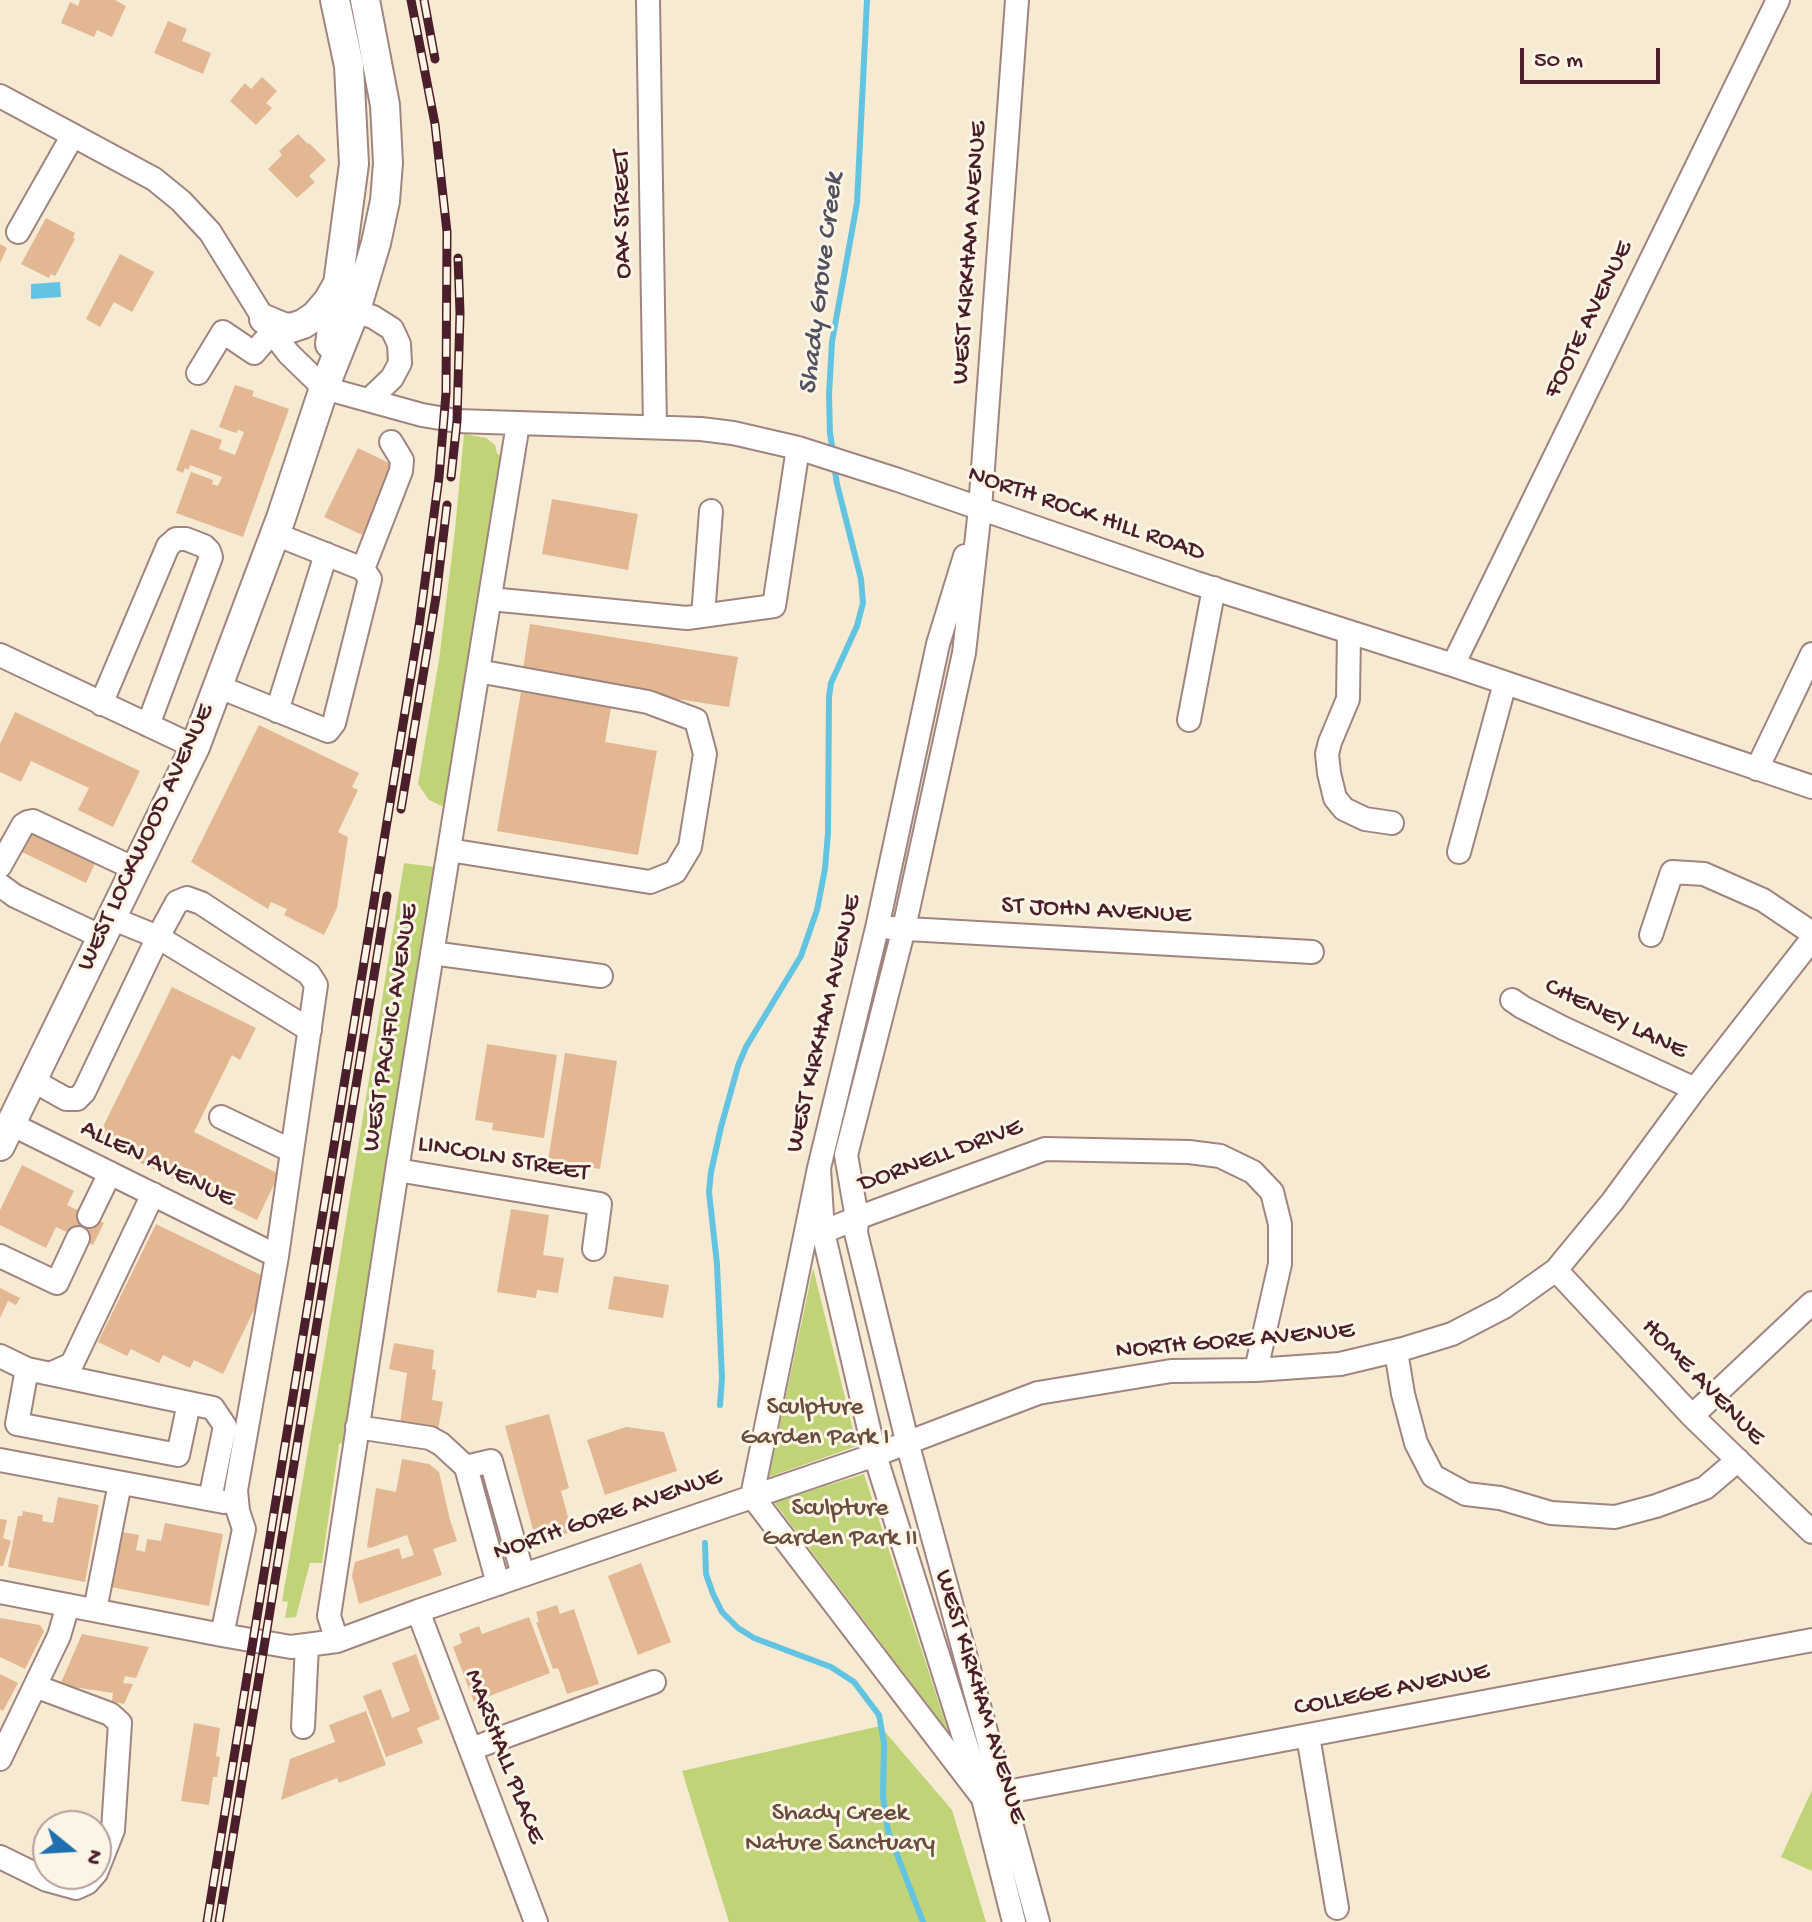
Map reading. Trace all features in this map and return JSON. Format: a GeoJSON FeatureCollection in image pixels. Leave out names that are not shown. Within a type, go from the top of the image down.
{"type":"FeatureCollection","features":[{"type":"Feature","properties":{"kind":"main road","name":"WEST LOCKWOOD AVENUE"},"geometry":{"type":"LineString","coordinates":[[324,388],[354,164],[349,66],[335,0]]}},
{"type":"Feature","properties":{"kind":"main road","name":"WEST LOCKWOOD AVENUE"},"geometry":{"type":"LineString","coordinates":[[6,1135],[195,747],[275,534],[376,243],[385,201],[388,163],[385,105],[365,0]]}},
{"type":"Feature","properties":{"kind":"main road"},"geometry":{"type":"LineString","coordinates":[[268,326],[291,328],[303,324],[328,301],[338,282]]}},
{"type":"Feature","properties":{"kind":"street","name":"OAK STREET"},"geometry":{"type":"LineString","coordinates":[[648,0],[655,427]]}},
{"type":"Feature","properties":{"kind":"street","name":"WEST KIRKHAM AVENUE"},"geometry":{"type":"LineString","coordinates":[[1014,1922],[993,1795],[856,1233],[857,1218],[846,1155],[904,928],[964,653],[980,509],[998,288],[1017,0]]}},
{"type":"Feature","properties":{"kind":"street","name":"FOOTE AVENUE"},"geometry":{"type":"LineString","coordinates":[[1453,665],[1778,0]]}},
{"type":"Feature","properties":{"kind":"street"},"geometry":{"type":"LineString","coordinates":[[0,96],[154,179],[181,201],[210,232],[268,326],[289,354],[324,388]]}},
{"type":"Feature","properties":{"kind":"street"},"geometry":{"type":"LineString","coordinates":[[18,232],[73,135]]}},
{"type":"Feature","properties":{"kind":"street"},"geometry":{"type":"LineString","coordinates":[[354,311],[373,317],[392,329],[399,344],[400,363],[392,378],[369,400]]}},
{"type":"Feature","properties":{"kind":"street"},"geometry":{"type":"LineString","coordinates":[[198,373],[223,332],[254,353],[268,326]]}},
{"type":"Feature","properties":{"kind":"street","name":"NORTH ROCK HILL ROAD"},"geometry":{"type":"LineString","coordinates":[[324,388],[422,415],[457,421],[701,429],[733,433],[805,450],[1812,787]]}},
{"type":"Feature","properties":{"kind":"street","name":"WEST PACIFIC AVENUE"},"geometry":{"type":"LineString","coordinates":[[337,1641],[329,1616],[357,1427],[518,424]]}},
{"type":"Feature","properties":{"kind":"street"},"geometry":{"type":"LineString","coordinates":[[363,569],[401,471],[402,460],[391,442]]}},
{"type":"Feature","properties":{"kind":"street"},"geometry":{"type":"LineString","coordinates":[[490,599],[687,618],[774,606],[805,450]]}},
{"type":"Feature","properties":{"kind":"street","name":"WEST KIRKHAM AVENUE"},"geometry":{"type":"LineString","coordinates":[[980,509],[938,644],[877,928],[819,1168],[823,1232],[875,1455],[1038,1922]]}},
{"type":"Feature","properties":{"kind":"street"},"geometry":{"type":"LineString","coordinates":[[703,616],[711,511]]}},
{"type":"Feature","properties":{"kind":"street"},"geometry":{"type":"LineString","coordinates":[[217,686],[328,731],[334,723],[370,579],[363,569],[275,534]]}},
{"type":"Feature","properties":{"kind":"street"},"geometry":{"type":"LineString","coordinates":[[101,704],[168,546],[176,539],[186,539],[204,546],[211,557],[148,725]]}},
{"type":"Feature","properties":{"kind":"street"},"geometry":{"type":"LineString","coordinates":[[277,711],[326,554]]}},
{"type":"Feature","properties":{"kind":"street"},"geometry":{"type":"LineString","coordinates":[[1189,720],[1214,588]]}},
{"type":"Feature","properties":{"kind":"street"},"geometry":{"type":"LineString","coordinates":[[1349,632],[1348,699],[1330,742],[1327,754],[1329,773],[1335,798],[1344,809],[1365,819],[1392,823]]}},
{"type":"Feature","properties":{"kind":"street"},"geometry":{"type":"LineString","coordinates":[[1757,769],[1812,654]]}},
{"type":"Feature","properties":{"kind":"street"},"geometry":{"type":"LineString","coordinates":[[0,655],[195,747]]}},
{"type":"Feature","properties":{"kind":"street"},"geometry":{"type":"LineString","coordinates":[[449,850],[650,882],[675,872],[690,847],[705,754],[696,720],[648,702],[478,671]]}},
{"type":"Feature","properties":{"kind":"street"},"geometry":{"type":"LineString","coordinates":[[1459,852],[1505,683]]}},
{"type":"Feature","properties":{"kind":"street"},"geometry":{"type":"LineString","coordinates":[[0,866],[23,825],[33,821],[135,869]]}},
{"type":"Feature","properties":{"kind":"street"},"geometry":{"type":"LineString","coordinates":[[1651,935],[1672,872],[1704,874],[1763,900],[1812,933]]}},
{"type":"Feature","properties":{"kind":"street"},"geometry":{"type":"LineString","coordinates":[[0,885],[15,896],[107,928],[158,937],[310,1030]]}},
{"type":"Feature","properties":{"kind":"street"},"geometry":{"type":"LineString","coordinates":[[32,1080],[66,1099],[77,1099],[84,1092],[158,937],[177,902],[187,898],[201,903],[309,974],[316,985],[277,1256],[236,1490],[244,1529],[222,1635]]}},
{"type":"Feature","properties":{"kind":"street","name":"ST JOHN AVENUE"},"geometry":{"type":"LineString","coordinates":[[877,928],[1312,952]]}},
{"type":"Feature","properties":{"kind":"street","name":"NORTH GORE AVENUE"},"geometry":{"type":"LineString","coordinates":[[0,1592],[291,1647],[337,1641],[875,1455],[1038,1393],[1171,1371],[1256,1370],[1340,1364],[1452,1334],[1504,1307],[1556,1270],[1612,1202],[1812,939]]}},
{"type":"Feature","properties":{"kind":"street"},"geometry":{"type":"LineString","coordinates":[[432,953],[601,976]]}},
{"type":"Feature","properties":{"kind":"street","name":"CHENEY LANE"},"geometry":{"type":"LineString","coordinates":[[1512,1000],[1563,1028],[1695,1089]]}},
{"type":"Feature","properties":{"kind":"street"},"geometry":{"type":"LineString","coordinates":[[221,1117],[292,1151]]}},
{"type":"Feature","properties":{"kind":"street","name":"ALLEN AVENUE"},"geometry":{"type":"LineString","coordinates":[[6,1135],[110,1173],[277,1256]]}},
{"type":"Feature","properties":{"kind":"street","name":"DORNELL DRIVE"},"geometry":{"type":"LineString","coordinates":[[823,1232],[1045,1149],[1189,1152],[1220,1156],[1253,1172],[1272,1192],[1280,1224],[1280,1264],[1256,1370]]}},
{"type":"Feature","properties":{"kind":"street"},"geometry":{"type":"LineString","coordinates":[[819,1168],[752,1496],[993,1795]]}},
{"type":"Feature","properties":{"kind":"street","name":"LINCOLN STREET"},"geometry":{"type":"LineString","coordinates":[[397,1170],[600,1204],[594,1249]]}},
{"type":"Feature","properties":{"kind":"street"},"geometry":{"type":"LineString","coordinates":[[89,1216],[110,1173]]}},
{"type":"Feature","properties":{"kind":"street"},"geometry":{"type":"LineString","coordinates":[[52,1373],[72,1364],[153,1194]]}},
{"type":"Feature","properties":{"kind":"street"},"geometry":{"type":"LineString","coordinates":[[0,1256],[57,1283],[78,1238]]}},
{"type":"Feature","properties":{"kind":"street","name":"HOME AVENUE"},"geometry":{"type":"LineString","coordinates":[[1556,1270],[1692,1416],[1812,1532]]}},
{"type":"Feature","properties":{"kind":"street"},"geometry":{"type":"LineString","coordinates":[[1692,1416],[1812,1303]]}},
{"type":"Feature","properties":{"kind":"street"},"geometry":{"type":"LineString","coordinates":[[1396,1351],[1416,1443],[1433,1476],[1466,1494],[1500,1498],[1551,1513],[1615,1517],[1705,1488],[1738,1460]]}},
{"type":"Feature","properties":{"kind":"street"},"geometry":{"type":"LineString","coordinates":[[0,1356],[27,1369],[213,1408],[225,1426],[210,1499]]}},
{"type":"Feature","properties":{"kind":"street"},"geometry":{"type":"LineString","coordinates":[[27,1369],[17,1424],[178,1455],[189,1403]]}},
{"type":"Feature","properties":{"kind":"street"},"geometry":{"type":"LineString","coordinates":[[357,1427],[430,1438],[466,1467],[498,1584]]}},
{"type":"Feature","properties":{"kind":"street"},"geometry":{"type":"LineString","coordinates":[[0,1460],[237,1504]]}},
{"type":"Feature","properties":{"kind":"street"},"geometry":{"type":"LineString","coordinates":[[466,1467],[491,1461],[523,1575]]}},
{"type":"Feature","properties":{"kind":"street"},"geometry":{"type":"LineString","coordinates":[[95,1610],[120,1483]]}},
{"type":"Feature","properties":{"kind":"street"},"geometry":{"type":"LineString","coordinates":[[0,1759],[59,1636],[68,1605]]}},
{"type":"Feature","properties":{"kind":"street","name":"MARSHALL PLACE"},"geometry":{"type":"LineString","coordinates":[[418,1611],[536,1922]]}},
{"type":"Feature","properties":{"kind":"street","name":"COLLEGE AVENUE"},"geometry":{"type":"LineString","coordinates":[[993,1795],[1812,1640]]}},
{"type":"Feature","properties":{"kind":"street"},"geometry":{"type":"LineString","coordinates":[[303,1727],[307,1645]]}},
{"type":"Feature","properties":{"kind":"street"},"geometry":{"type":"LineString","coordinates":[[471,1749],[654,1682]]}},
{"type":"Feature","properties":{"kind":"street"},"geometry":{"type":"LineString","coordinates":[[35,1686],[110,1714],[120,1723],[112,1833]]}},
{"type":"Feature","properties":{"kind":"street"},"geometry":{"type":"LineString","coordinates":[[1308,1736],[1337,1908]]}},
{"type":"Feature","properties":{"kind":"street"},"geometry":{"type":"LineString","coordinates":[[0,1857],[32,1873]]}},
{"type":"Feature","properties":{"kind":"green space"},"geometry":{"type":"Polygon","coordinates":[[[464,434],[486,438],[502,457],[444,807],[429,800],[418,784],[439,660],[464,434]]]}},
{"type":"Feature","properties":{"kind":"green space"},"geometry":{"type":"Polygon","coordinates":[[[404,863],[435,867],[345,1442],[339,1444],[322,1563],[310,1563],[296,1617],[285,1618],[288,1602],[282,1601],[404,863]]]}},
{"type":"Feature","properties":{"kind":"green space","name":"Sculpture Garden Park I"},"geometry":{"type":"Polygon","coordinates":[[[813,1268],[857,1446],[769,1477],[813,1268]]]}},
{"type":"Feature","properties":{"kind":"green space","name":"Sculpture Garden Park II"},"geometry":{"type":"Polygon","coordinates":[[[864,1474],[948,1731],[774,1502],[864,1474]]]}},
{"type":"Feature","properties":{"kind":"green space","name":"Shady Creek Nature Sanctuary"},"geometry":{"type":"Polygon","coordinates":[[[880,1726],[952,1810],[986,1922],[729,1922],[682,1771],[880,1726]]]}},
{"type":"Feature","properties":{"kind":"green space"},"geometry":{"type":"Polygon","coordinates":[[[1812,1790],[1812,1871],[1781,1857],[1812,1790]]]}},
{"type":"Feature","properties":{"kind":"water"},"geometry":{"type":"Polygon","coordinates":[[[60,282],[61,297],[31,299],[31,284],[60,282]]]}},
{"type":"Feature","properties":{"kind":"building"},"geometry":{"type":"Polygon","coordinates":[[[80,0],[115,0],[126,6],[112,37],[97,30],[94,37],[61,23],[70,2],[78,6],[80,0]]]}},
{"type":"Feature","properties":{"kind":"building"},"geometry":{"type":"Polygon","coordinates":[[[168,21],[187,29],[182,41],[211,53],[203,74],[154,53],[168,21]]]}},
{"type":"Feature","properties":{"kind":"building"},"geometry":{"type":"Polygon","coordinates":[[[262,77],[277,91],[266,103],[272,108],[256,125],[230,101],[245,83],[251,89],[262,77]]]}},
{"type":"Feature","properties":{"kind":"building"},"geometry":{"type":"Polygon","coordinates":[[[298,134],[326,160],[309,176],[315,182],[297,198],[268,169],[282,155],[279,151],[298,134]]]}},
{"type":"Feature","properties":{"kind":"building"},"geometry":{"type":"Polygon","coordinates":[[[46,218],[75,233],[75,239],[55,276],[51,274],[49,278],[21,264],[46,218]]]}},
{"type":"Feature","properties":{"kind":"building"},"geometry":{"type":"Polygon","coordinates":[[[0,244],[7,248],[0,263],[0,244]]]}},
{"type":"Feature","properties":{"kind":"building"},"geometry":{"type":"Polygon","coordinates":[[[120,254],[154,272],[132,312],[114,302],[100,327],[86,319],[120,254]]]}},
{"type":"Feature","properties":{"kind":"building"},"geometry":{"type":"Polygon","coordinates":[[[235,385],[254,391],[252,396],[289,409],[243,537],[176,513],[191,472],[213,480],[212,484],[218,486],[222,477],[190,465],[183,473],[176,470],[191,429],[222,440],[219,449],[235,455],[244,432],[238,430],[236,433],[219,427],[235,385]]]}},
{"type":"Feature","properties":{"kind":"building"},"geometry":{"type":"Polygon","coordinates":[[[358,448],[395,466],[362,535],[324,517],[358,448]]]}},
{"type":"Feature","properties":{"kind":"building"},"geometry":{"type":"Polygon","coordinates":[[[552,499],[638,514],[628,570],[542,554],[552,499]]]}},
{"type":"Feature","properties":{"kind":"building"},"geometry":{"type":"Polygon","coordinates":[[[530,624],[738,657],[729,707],[522,675],[530,624]]]}},
{"type":"Feature","properties":{"kind":"building"},"geometry":{"type":"Polygon","coordinates":[[[521,692],[611,708],[605,742],[657,751],[638,855],[497,831],[521,692]]]}},
{"type":"Feature","properties":{"kind":"building"},"geometry":{"type":"Polygon","coordinates":[[[15,712],[140,771],[113,827],[78,810],[89,788],[31,761],[21,782],[0,772],[0,744],[15,712]]]}},
{"type":"Feature","properties":{"kind":"building"},"geometry":{"type":"Polygon","coordinates":[[[259,725],[359,773],[352,787],[358,790],[338,832],[348,837],[337,908],[324,935],[284,915],[287,909],[271,902],[268,909],[191,862],[259,725]]]}},
{"type":"Feature","properties":{"kind":"building"},"geometry":{"type":"Polygon","coordinates":[[[34,828],[97,859],[86,883],[22,852],[34,828]]]}},
{"type":"Feature","properties":{"kind":"building"},"geometry":{"type":"Polygon","coordinates":[[[172,987],[256,1028],[240,1060],[232,1055],[194,1132],[279,1174],[257,1220],[96,1141],[172,987]]]}},
{"type":"Feature","properties":{"kind":"building"},"geometry":{"type":"Polygon","coordinates":[[[487,1044],[557,1055],[544,1138],[492,1130],[493,1123],[475,1120],[487,1044]]]}},
{"type":"Feature","properties":{"kind":"building"},"geometry":{"type":"Polygon","coordinates":[[[565,1053],[617,1061],[600,1169],[548,1161],[565,1053]]]}},
{"type":"Feature","properties":{"kind":"building"},"geometry":{"type":"Polygon","coordinates":[[[22,1165],[74,1191],[67,1205],[104,1223],[93,1245],[56,1227],[46,1248],[0,1225],[0,1210],[22,1165]]]}},
{"type":"Feature","properties":{"kind":"building"},"geometry":{"type":"Polygon","coordinates":[[[511,1209],[549,1215],[543,1255],[564,1258],[558,1293],[537,1290],[536,1298],[497,1292],[511,1209]]]}},
{"type":"Feature","properties":{"kind":"building"},"geometry":{"type":"Polygon","coordinates":[[[156,1224],[269,1279],[223,1374],[194,1360],[190,1368],[163,1355],[159,1363],[131,1349],[127,1356],[98,1342],[156,1224]]]}},
{"type":"Feature","properties":{"kind":"building"},"geometry":{"type":"Polygon","coordinates":[[[614,1276],[669,1285],[663,1318],[608,1309],[614,1276]]]}},
{"type":"Feature","properties":{"kind":"building"},"geometry":{"type":"Polygon","coordinates":[[[0,1288],[20,1298],[16,1305],[8,1301],[0,1318],[0,1288]]]}},
{"type":"Feature","properties":{"kind":"building"},"geometry":{"type":"Polygon","coordinates":[[[394,1343],[434,1350],[432,1369],[436,1370],[432,1400],[443,1402],[438,1430],[400,1424],[407,1373],[389,1369],[394,1343]]]}},
{"type":"Feature","properties":{"kind":"building"},"geometry":{"type":"Polygon","coordinates":[[[549,1414],[569,1488],[561,1491],[572,1532],[536,1541],[505,1426],[549,1414]]]}},
{"type":"Feature","properties":{"kind":"building"},"geometry":{"type":"Polygon","coordinates":[[[626,1427],[664,1432],[677,1471],[605,1495],[587,1440],[626,1427]]]}},
{"type":"Feature","properties":{"kind":"building"},"geometry":{"type":"Polygon","coordinates":[[[402,1459],[429,1464],[439,1472],[457,1541],[433,1549],[442,1575],[359,1604],[352,1576],[355,1562],[399,1548],[402,1559],[414,1555],[407,1535],[367,1547],[376,1488],[396,1492],[402,1459]]]}},
{"type":"Feature","properties":{"kind":"building"},"geometry":{"type":"Polygon","coordinates":[[[58,1497],[99,1505],[85,1582],[8,1567],[18,1516],[22,1516],[23,1511],[43,1515],[42,1521],[53,1523],[58,1497]]]}},
{"type":"Feature","properties":{"kind":"building"},"geometry":{"type":"Polygon","coordinates":[[[0,1519],[7,1520],[3,1538],[11,1541],[3,1566],[0,1566],[0,1519]]]}},
{"type":"Feature","properties":{"kind":"building"},"geometry":{"type":"Polygon","coordinates":[[[165,1523],[223,1534],[209,1606],[111,1587],[122,1532],[139,1535],[136,1550],[145,1552],[147,1539],[161,1541],[165,1523]]]}},
{"type":"Feature","properties":{"kind":"building"},"geometry":{"type":"Polygon","coordinates":[[[641,1563],[671,1642],[638,1655],[608,1576],[641,1563]]]}},
{"type":"Feature","properties":{"kind":"building"},"geometry":{"type":"Polygon","coordinates":[[[557,1605],[560,1614],[574,1609],[599,1684],[567,1694],[558,1668],[553,1669],[536,1622],[539,1622],[536,1612],[557,1605]]]}},
{"type":"Feature","properties":{"kind":"building"},"geometry":{"type":"Polygon","coordinates":[[[529,1617],[550,1673],[474,1702],[453,1647],[462,1643],[459,1634],[479,1626],[482,1634],[529,1617]]]}},
{"type":"Feature","properties":{"kind":"building"},"geometry":{"type":"Polygon","coordinates":[[[0,1618],[40,1625],[44,1631],[25,1669],[0,1657],[0,1618]]]}},
{"type":"Feature","properties":{"kind":"building"},"geometry":{"type":"Polygon","coordinates":[[[82,1634],[149,1647],[136,1678],[125,1676],[123,1683],[133,1684],[124,1704],[112,1701],[113,1693],[60,1685],[82,1634]]]}},
{"type":"Feature","properties":{"kind":"building"},"geometry":{"type":"Polygon","coordinates":[[[416,1654],[440,1719],[417,1728],[423,1743],[386,1757],[363,1696],[381,1689],[392,1718],[410,1711],[392,1663],[416,1654]]]}},
{"type":"Feature","properties":{"kind":"building"},"geometry":{"type":"Polygon","coordinates":[[[0,1674],[18,1683],[3,1711],[0,1709],[0,1674]]]}},
{"type":"Feature","properties":{"kind":"building"},"geometry":{"type":"Polygon","coordinates":[[[366,1711],[386,1765],[339,1783],[337,1778],[281,1800],[290,1759],[335,1742],[329,1725],[366,1711]]]}},
{"type":"Feature","properties":{"kind":"building"},"geometry":{"type":"Polygon","coordinates":[[[194,1723],[220,1728],[216,1756],[220,1757],[209,1805],[181,1801],[194,1723]]]}},
{"type":"Feature","properties":{"kind":"waterway","name":"Shady Grove Creek"},"geometry":{"type":"LineString","coordinates":[[833,453],[829,395],[832,342],[857,203],[867,0]]}},
{"type":"Feature","properties":{"kind":"waterway","name":"Shady Grove Creek"},"geometry":{"type":"LineString","coordinates":[[720,1405],[722,1378],[717,1264],[709,1192],[711,1172],[738,1066],[746,1047],[801,956],[817,910],[828,833],[831,683],[857,626],[863,603],[861,579],[834,465]]}},
{"type":"Feature","properties":{"kind":"waterway","name":"Shady Grove Creek"},"geometry":{"type":"LineString","coordinates":[[705,1543],[706,1574],[713,1594],[722,1612],[738,1628],[754,1638],[831,1667],[854,1682],[879,1715],[884,1743],[883,1797],[888,1831],[923,1922]]}},
{"type":"Feature","properties":{"kind":"railway"},"geometry":{"type":"LineString","coordinates":[[207,1922],[419,626],[439,477],[446,393],[447,232],[435,124],[411,0]]}},
{"type":"Feature","properties":{"kind":"railway"},"geometry":{"type":"LineString","coordinates":[[424,0],[435,59]]}},
{"type":"Feature","properties":{"kind":"railway"},"geometry":{"type":"LineString","coordinates":[[451,477],[457,421],[458,258]]}},
{"type":"Feature","properties":{"kind":"railway"},"geometry":{"type":"LineString","coordinates":[[401,809],[436,597],[447,505]]}},
{"type":"Feature","properties":{"kind":"railway"},"geometry":{"type":"LineString","coordinates":[[219,1922],[387,896]]}}]}
